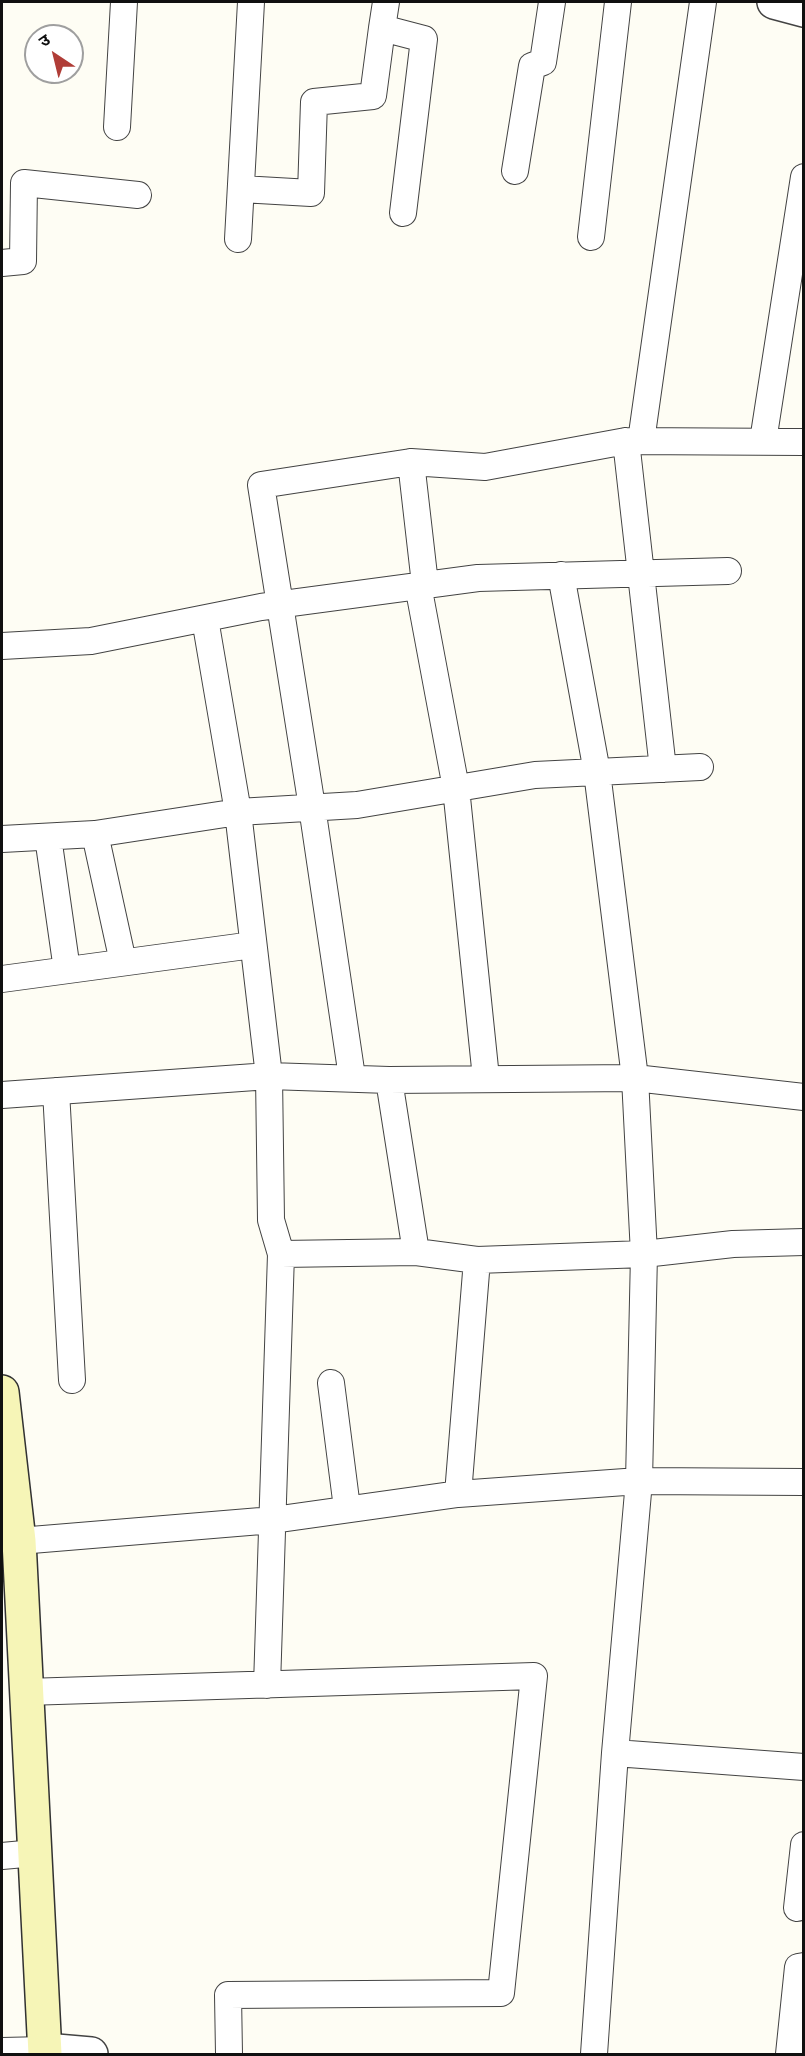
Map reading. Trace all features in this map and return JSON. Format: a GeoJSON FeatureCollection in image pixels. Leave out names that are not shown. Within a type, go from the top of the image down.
{"type":"FeatureCollection","features":[{"type":"Feature","properties":{"kind":"main road"},"geometry":{"type":"LineString","coordinates":[[2,1392],[13,1553],[26,1692],[45,2052]]}},
{"type":"Feature","properties":{"kind":"street"},"geometry":{"type":"LineString","coordinates":[[117,127],[124,2]]}},
{"type":"Feature","properties":{"kind":"street"},"geometry":{"type":"LineString","coordinates":[[238,239],[251,2]]}},
{"type":"Feature","properties":{"kind":"street"},"geometry":{"type":"LineString","coordinates":[[241,189],[311,193],[314,102],[373,96],[386,2]]}},
{"type":"Feature","properties":{"kind":"street"},"geometry":{"type":"LineString","coordinates":[[515,171],[531,66],[543,62],[552,2]]}},
{"type":"Feature","properties":{"kind":"street"},"geometry":{"type":"LineString","coordinates":[[591,237],[618,2]]}},
{"type":"Feature","properties":{"kind":"street"},"geometry":{"type":"LineString","coordinates":[[663,769],[641,573],[633,441],[704,2]]}},
{"type":"Feature","properties":{"kind":"street"},"geometry":{"type":"LineString","coordinates":[[774,2],[804,10]]}},
{"type":"Feature","properties":{"kind":"street"},"geometry":{"type":"LineString","coordinates":[[382,28],[424,39],[404,213]]}},
{"type":"Feature","properties":{"kind":"street"},"geometry":{"type":"LineString","coordinates":[[762,441],[804,177]]}},
{"type":"Feature","properties":{"kind":"street"},"geometry":{"type":"LineString","coordinates":[[2,263],[23,261],[24,183],[138,195]]}},
{"type":"Feature","properties":{"kind":"street"},"geometry":{"type":"LineString","coordinates":[[352,1077],[261,485],[411,462],[485,468],[633,441],[804,442]]}},
{"type":"Feature","properties":{"kind":"street"},"geometry":{"type":"LineString","coordinates":[[411,462],[421,584],[456,788],[486,1078]]}},
{"type":"Feature","properties":{"kind":"street"},"geometry":{"type":"LineString","coordinates":[[2,646],[91,641],[279,605],[478,578],[728,571]]}},
{"type":"Feature","properties":{"kind":"street"},"geometry":{"type":"LineString","coordinates":[[561,575],[597,772],[635,1078],[644,1254],[639,1481],[615,1753],[594,2055]]}},
{"type":"Feature","properties":{"kind":"street"},"geometry":{"type":"LineString","coordinates":[[205,619],[238,812],[268,1076],[271,1220],[281,1254],[267,1685]]}},
{"type":"Feature","properties":{"kind":"street"},"geometry":{"type":"LineString","coordinates":[[2,840],[95,834],[238,812],[357,806],[535,775],[700,767]]}},
{"type":"Feature","properties":{"kind":"street"},"geometry":{"type":"LineString","coordinates":[[95,834],[123,962]]}},
{"type":"Feature","properties":{"kind":"street"},"geometry":{"type":"LineString","coordinates":[[48,837],[67,970]]}},
{"type":"Feature","properties":{"kind":"street"},"geometry":{"type":"LineString","coordinates":[[2,979],[253,945]]}},
{"type":"Feature","properties":{"kind":"street"},"geometry":{"type":"LineString","coordinates":[[2,1095],[268,1076],[389,1080],[635,1078],[804,1097]]}},
{"type":"Feature","properties":{"kind":"street"},"geometry":{"type":"LineString","coordinates":[[389,1080],[416,1251]]}},
{"type":"Feature","properties":{"kind":"street"},"geometry":{"type":"LineString","coordinates":[[56,1091],[72,1380]]}},
{"type":"Feature","properties":{"kind":"street"},"geometry":{"type":"LineString","coordinates":[[281,1254],[416,1251],[477,1260],[644,1254],[733,1244],[804,1242]]}},
{"type":"Feature","properties":{"kind":"street"},"geometry":{"type":"LineString","coordinates":[[459,1494],[477,1260]]}},
{"type":"Feature","properties":{"kind":"street"},"geometry":{"type":"LineString","coordinates":[[331,1383],[347,1508]]}},
{"type":"Feature","properties":{"kind":"street"},"geometry":{"type":"LineString","coordinates":[[13,1553],[459,1494],[639,1481],[804,1482]]}},
{"type":"Feature","properties":{"kind":"street"},"geometry":{"type":"LineString","coordinates":[[26,1692],[534,1676],[501,1993],[228,1995],[229,2055]]}},
{"type":"Feature","properties":{"kind":"street"},"geometry":{"type":"LineString","coordinates":[[615,1753],[804,1767]]}},
{"type":"Feature","properties":{"kind":"street"},"geometry":{"type":"LineString","coordinates":[[797,1908],[804,1845]]}},
{"type":"Feature","properties":{"kind":"street"},"geometry":{"type":"LineString","coordinates":[[2,1856],[35,1853]]}},
{"type":"Feature","properties":{"kind":"street"},"geometry":{"type":"LineString","coordinates":[[789,2055],[798,1967],[804,1966]]}},
{"type":"Feature","properties":{"kind":"street"},"geometry":{"type":"LineString","coordinates":[[2,2051],[91,2055]]}}]}
